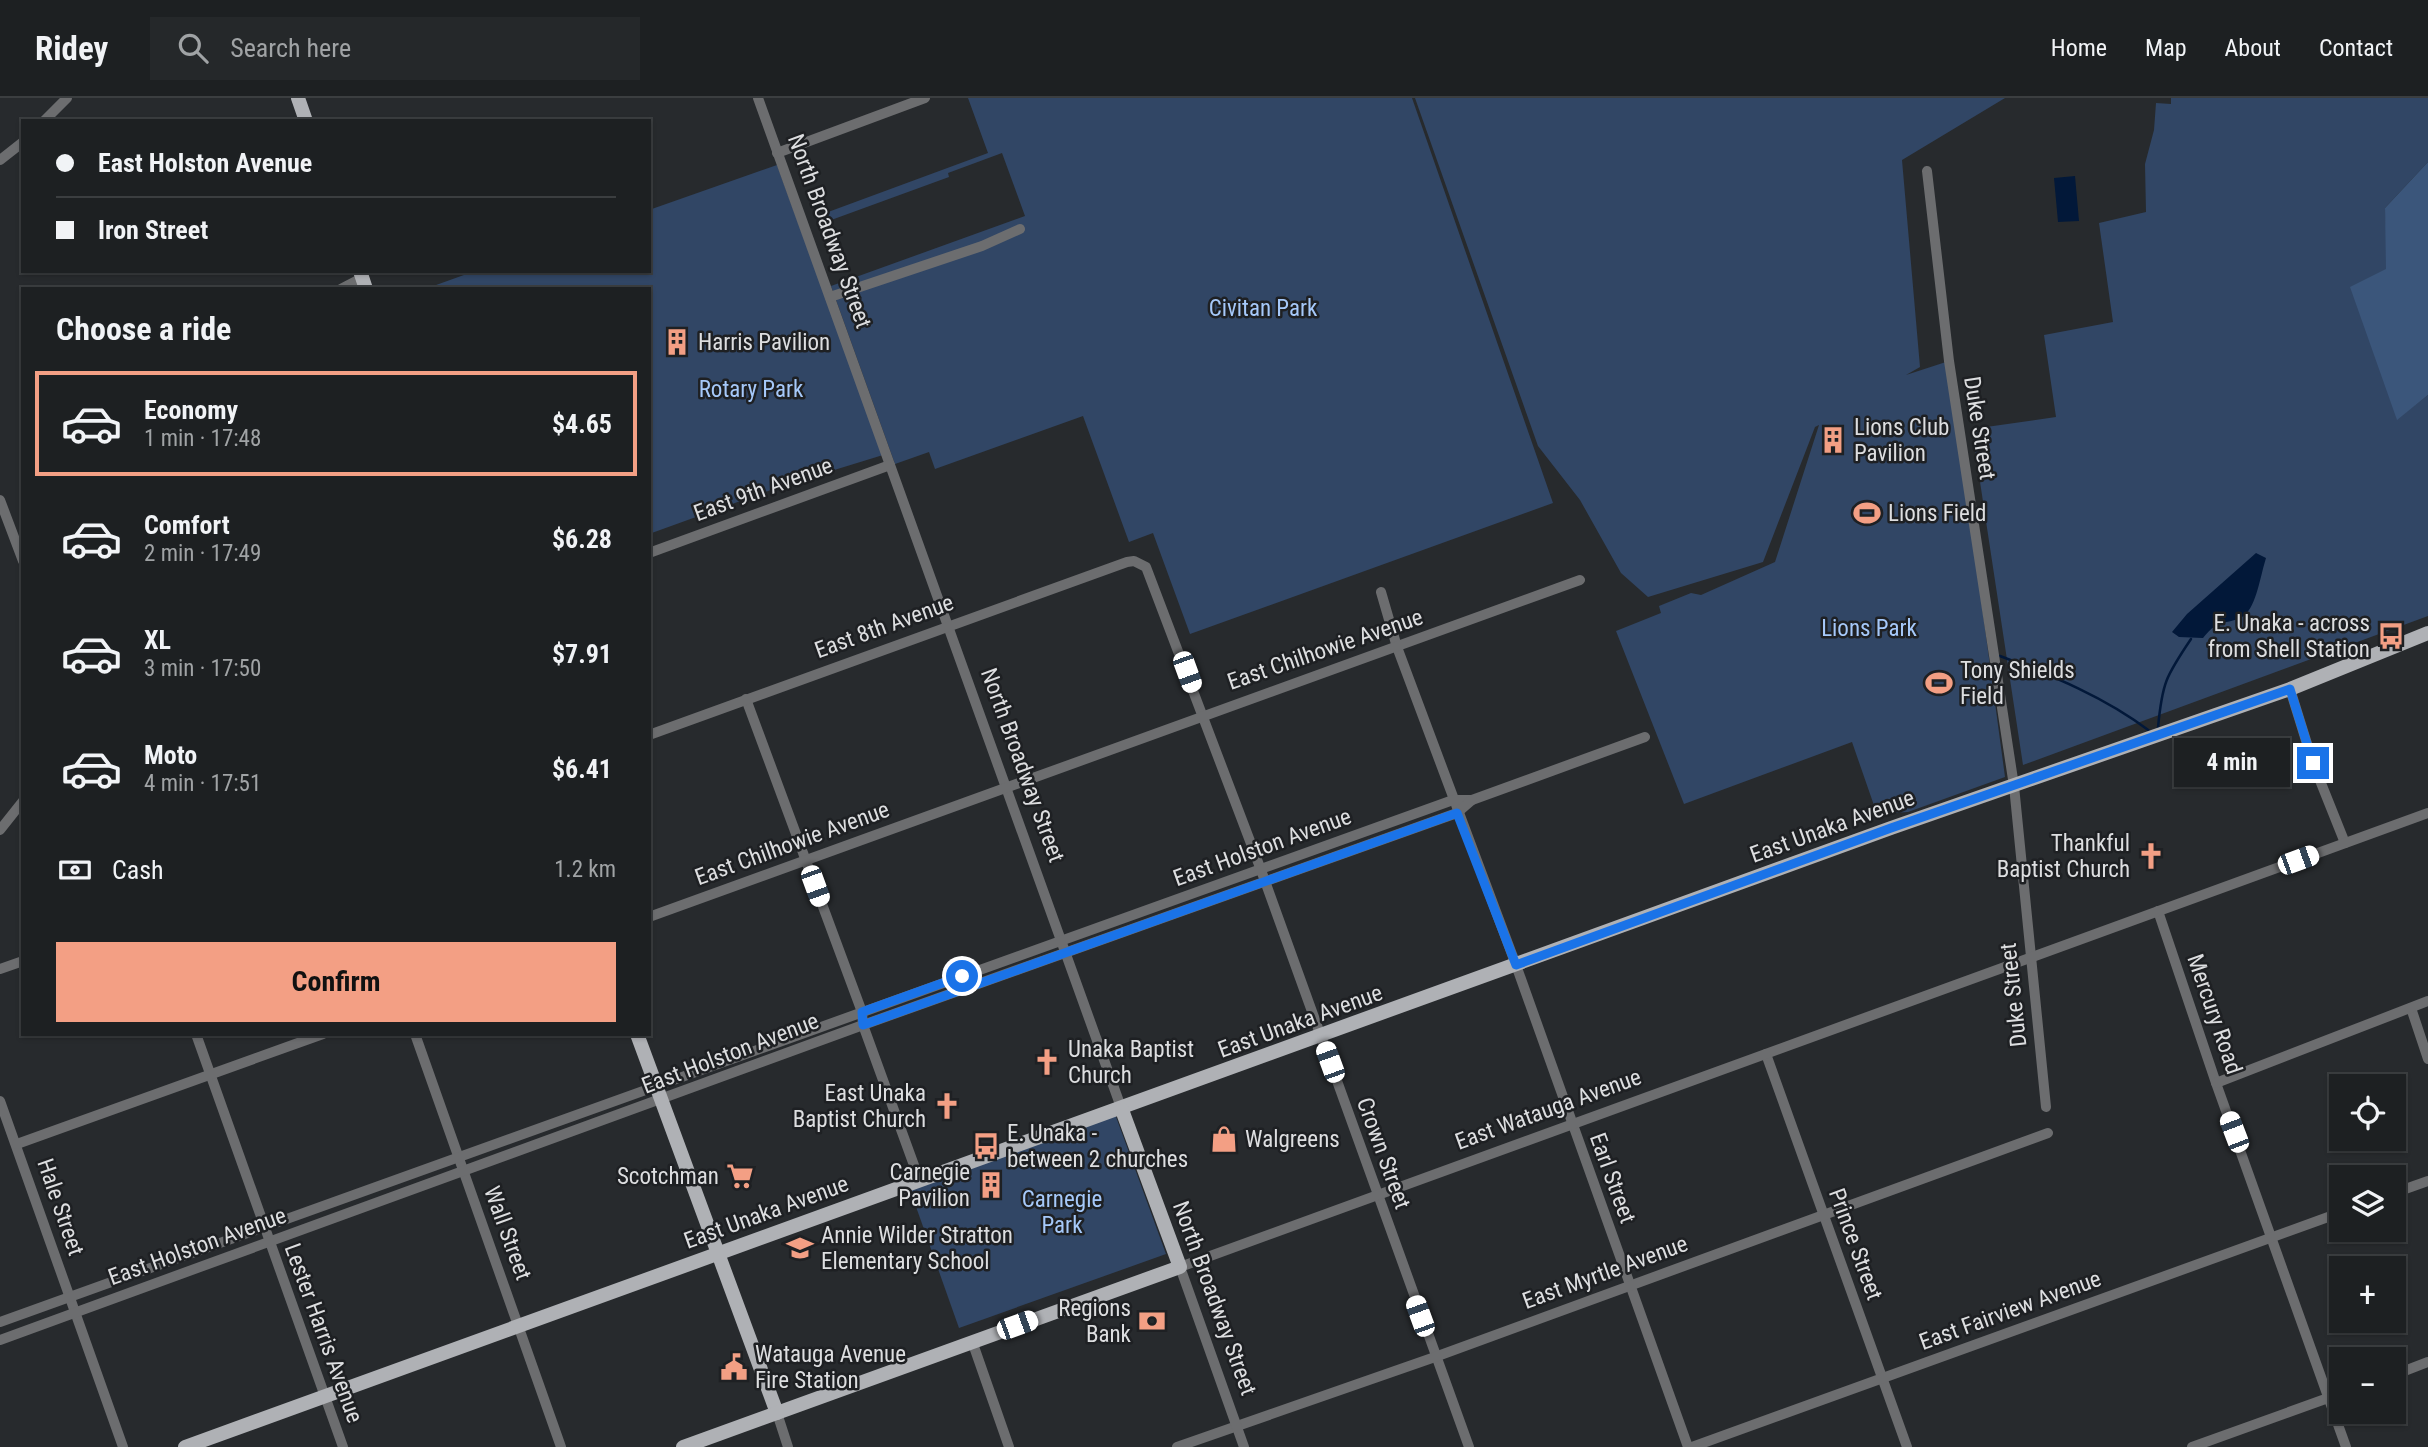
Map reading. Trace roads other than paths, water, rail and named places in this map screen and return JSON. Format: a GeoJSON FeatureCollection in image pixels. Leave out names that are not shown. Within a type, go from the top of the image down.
{"type":"FeatureCollection","features":[{"type":"Feature","properties":{"kind":"main road"},"geometry":{"type":"LineString","coordinates":[[298,98],[305,119]]}},
{"type":"Feature","properties":{"kind":"main road","name":"East Unaka Avenue"},"geometry":{"type":"LineString","coordinates":[[185,1447],[520,1328],[919,1179],[1122,1110],[1516,965],[2290,689],[2428,632]]}},
{"type":"Feature","properties":{"kind":"main road"},"geometry":{"type":"LineString","coordinates":[[637,1036],[776,1413]]}},
{"type":"Feature","properties":{"kind":"main road","name":"North Broadway Street"},"geometry":{"type":"LineString","coordinates":[[1122,1110],[1180,1267]]}},
{"type":"Feature","properties":{"kind":"main road","name":"East Watauga Avenue"},"geometry":{"type":"LineString","coordinates":[[683,1447],[1180,1267]]}},
{"type":"Feature","properties":{"kind":"street"},"geometry":{"type":"LineString","coordinates":[[46,119],[67,98]]}},
{"type":"Feature","properties":{"kind":"street","name":"North Broadway Street"},"geometry":{"type":"LineString","coordinates":[[758,98],[1122,1110]]}},
{"type":"Feature","properties":{"kind":"street"},"geometry":{"type":"LineString","coordinates":[[777,153],[925,98]]}},
{"type":"Feature","properties":{"kind":"street"},"geometry":{"type":"LineString","coordinates":[[0,160],[21,144]]}},
{"type":"Feature","properties":{"kind":"street","name":"Duke Street"},"geometry":{"type":"LineString","coordinates":[[1927,171],[1949,361],[2014,786],[2046,1107]]}},
{"type":"Feature","properties":{"kind":"street"},"geometry":{"type":"LineString","coordinates":[[830,297],[982,247],[1020,229]]}},
{"type":"Feature","properties":{"kind":"street"},"geometry":{"type":"LineString","coordinates":[[345,287],[363,279]]}},
{"type":"Feature","properties":{"kind":"street","name":"East 9th Avenue"},"geometry":{"type":"LineString","coordinates":[[651,552],[890,465]]}},
{"type":"Feature","properties":{"kind":"street"},"geometry":{"type":"LineString","coordinates":[[0,500],[4,521],[21,557]]}},
{"type":"Feature","properties":{"kind":"street","name":"East 8th Avenue"},"geometry":{"type":"LineString","coordinates":[[651,734],[949,625],[1134,561]]}},
{"type":"Feature","properties":{"kind":"street","name":"Crown Street"},"geometry":{"type":"LineString","coordinates":[[1134,561],[1146,567],[1151,575],[1261,870],[1263,883],[1469,1447]]}},
{"type":"Feature","properties":{"kind":"street","name":"East Chilhowie Avenue"},"geometry":{"type":"LineString","coordinates":[[651,916],[1580,580]]}},
{"type":"Feature","properties":{"kind":"street","name":"Earl Street"},"geometry":{"type":"LineString","coordinates":[[1381,592],[1397,647],[1516,965],[1571,1125],[1690,1447]]}},
{"type":"Feature","properties":{"kind":"street"},"geometry":{"type":"LineString","coordinates":[[2290,689],[2313,763],[2345,843]]}},
{"type":"Feature","properties":{"kind":"street"},"geometry":{"type":"LineString","coordinates":[[746,699],[862,1012],[863,1025],[919,1179]]}},
{"type":"Feature","properties":{"kind":"street","name":"East Holston Avenue"},"geometry":{"type":"LineString","coordinates":[[0,1340],[464,1173],[862,1012],[1453,800],[1472,800],[1645,737]]}},
{"type":"Feature","properties":{"kind":"street","name":"East Holston Avenue"},"geometry":{"type":"LineString","coordinates":[[0,1322],[458,1157],[659,1094],[863,1025],[1457,813],[1472,800]]}},
{"type":"Feature","properties":{"kind":"street"},"geometry":{"type":"LineString","coordinates":[[0,830],[21,804]]}},
{"type":"Feature","properties":{"kind":"street","name":"East Watauga Avenue"},"geometry":{"type":"LineString","coordinates":[[1180,1267],[2428,813]]}},
{"type":"Feature","properties":{"kind":"street","name":"Mercury Road"},"geometry":{"type":"LineString","coordinates":[[2158,911],[2216,1083],[2329,1395]]}},
{"type":"Feature","properties":{"kind":"street"},"geometry":{"type":"LineString","coordinates":[[0,969],[21,962]]}},
{"type":"Feature","properties":{"kind":"street"},"geometry":{"type":"LineString","coordinates":[[2216,1083],[2428,1001]]}},
{"type":"Feature","properties":{"kind":"street"},"geometry":{"type":"LineString","coordinates":[[2411,1009],[2428,1059]]}},
{"type":"Feature","properties":{"kind":"street","name":"Lester Harris Avenue"},"geometry":{"type":"LineString","coordinates":[[196,1036],[343,1447]]}},
{"type":"Feature","properties":{"kind":"street"},"geometry":{"type":"LineString","coordinates":[[17,1144],[317,1036]]}},
{"type":"Feature","properties":{"kind":"street","name":"Wall Street"},"geometry":{"type":"LineString","coordinates":[[416,1036],[561,1447]]}},
{"type":"Feature","properties":{"kind":"street","name":"Prince Street"},"geometry":{"type":"LineString","coordinates":[[1766,1054],[1907,1447]]}},
{"type":"Feature","properties":{"kind":"street","name":"Hale Street"},"geometry":{"type":"LineString","coordinates":[[0,1101],[123,1447]]}},
{"type":"Feature","properties":{"kind":"street","name":"East Myrtle Avenue"},"geometry":{"type":"LineString","coordinates":[[1177,1447],[1435,1357],[1822,1213],[2048,1133]]}},
{"type":"Feature","properties":{"kind":"street"},"geometry":{"type":"LineString","coordinates":[[2406,1189],[2428,1181]]}},
{"type":"Feature","properties":{"kind":"street","name":"East Fairview Avenue"},"geometry":{"type":"LineString","coordinates":[[1690,1447],[2329,1217]]}},
{"type":"Feature","properties":{"kind":"street","name":"North Broadway Street"},"geometry":{"type":"LineString","coordinates":[[1180,1267],[1244,1447]]}},
{"type":"Feature","properties":{"kind":"street"},"geometry":{"type":"LineString","coordinates":[[972,1341],[1009,1447]]}},
{"type":"Feature","properties":{"kind":"street"},"geometry":{"type":"LineString","coordinates":[[2406,1371],[2428,1363]]}},
{"type":"Feature","properties":{"kind":"street"},"geometry":{"type":"LineString","coordinates":[[2192,1447],[2329,1398]]}},
{"type":"Feature","properties":{"kind":"street"},"geometry":{"type":"LineString","coordinates":[[776,1413],[788,1447]]}},
{"type":"Feature","properties":{"kind":"street","name":"Mercury Road"},"geometry":{"type":"LineString","coordinates":[[2338,1424],[2346,1447]]}},
{"type":"Feature","properties":{"kind":"waterway"},"geometry":{"type":"LineString","coordinates":[[2158,728],[2161,700],[2167,680],[2191,639]]}},
{"type":"Feature","properties":{"kind":"waterway"},"geometry":{"type":"LineString","coordinates":[[2000,656],[2097,698],[2151,732]]}},
{"type":"Feature","properties":{"kind":"place","name":"Harris Pavilion"},"geometry":{"type":"Point","coordinates":[677,342]}},
{"type":"Feature","properties":{"kind":"place","name":"Lions Club Pavilion"},"geometry":{"type":"Point","coordinates":[1833,440]}},
{"type":"Feature","properties":{"kind":"place","name":"Lions Field"},"geometry":{"type":"Point","coordinates":[1867,513]}},
{"type":"Feature","properties":{"kind":"place","name":"E. Unaka - across from Shell Station"},"geometry":{"type":"Point","coordinates":[2391,636]}},
{"type":"Feature","properties":{"kind":"place","name":"Tony Shields Field"},"geometry":{"type":"Point","coordinates":[1939,683]}},
{"type":"Feature","properties":{"kind":"place","name":"Thankful Baptist Church"},"geometry":{"type":"Point","coordinates":[2151,856]}},
{"type":"Feature","properties":{"kind":"place","name":"Unaka Baptist Church"},"geometry":{"type":"Point","coordinates":[1047,1062]}},
{"type":"Feature","properties":{"kind":"place","name":"East Unaka Baptist Church"},"geometry":{"type":"Point","coordinates":[947,1106]}},
{"type":"Feature","properties":{"kind":"place","name":"Walgreens"},"geometry":{"type":"Point","coordinates":[1224,1139]}},
{"type":"Feature","properties":{"kind":"place","name":"E. Unaka - between 2 churches"},"geometry":{"type":"Point","coordinates":[986,1146]}},
{"type":"Feature","properties":{"kind":"place","name":"Scotchman"},"geometry":{"type":"Point","coordinates":[740,1176]}},
{"type":"Feature","properties":{"kind":"place","name":"Carnegie Pavilion"},"geometry":{"type":"Point","coordinates":[991,1185]}},
{"type":"Feature","properties":{"kind":"place","name":"Annie Wilder Stratton Elementary School"},"geometry":{"type":"Point","coordinates":[800,1248]}},
{"type":"Feature","properties":{"kind":"place","name":"Regions Bank"},"geometry":{"type":"Point","coordinates":[1152,1321]}},
{"type":"Feature","properties":{"kind":"place","name":"Watauga Avenue Fire Station"},"geometry":{"type":"Point","coordinates":[734,1367]}},
{"type":"Feature","properties":{"kind":"park label","name":"Civitan Park"},"geometry":{"type":"Point","coordinates":[1263,308]}},
{"type":"Feature","properties":{"kind":"park label","name":"Rotary Park"},"geometry":{"type":"Point","coordinates":[751,389]}},
{"type":"Feature","properties":{"kind":"park label","name":"Lions Park"},"geometry":{"type":"Point","coordinates":[1869,628]}},
{"type":"Feature","properties":{"kind":"park label","name":"Carnegie Park"},"geometry":{"type":"Point","coordinates":[1062,1212]}}]}
